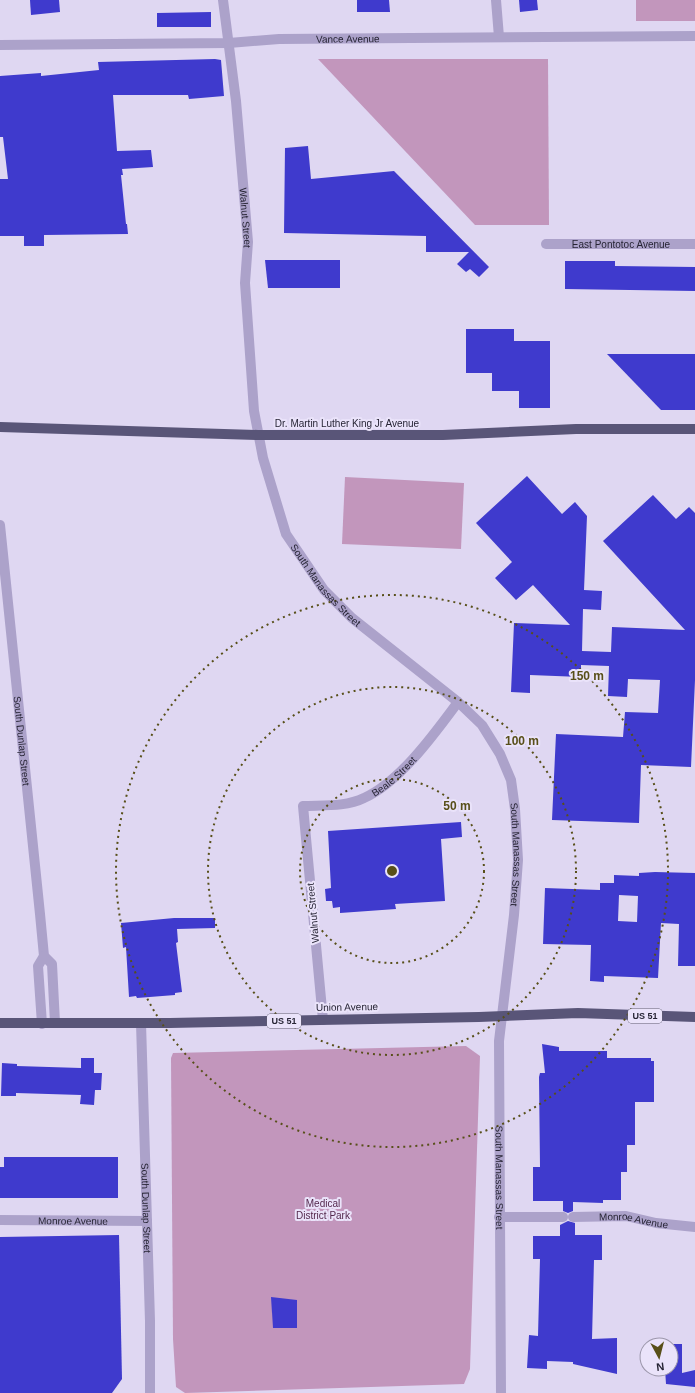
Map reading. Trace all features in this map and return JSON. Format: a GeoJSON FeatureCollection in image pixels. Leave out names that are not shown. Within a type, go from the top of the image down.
{"type":"FeatureCollection","features":[{"type":"Feature","properties":{"kind":"main road","name":"Dr. Martin Luther King Jr Avenue"},"geometry":{"type":"LineString","coordinates":[[0,427],[258,435],[443,435],[576,429],[695,428]]}},
{"type":"Feature","properties":{"kind":"main road","name":"Union Avenue"},"geometry":{"type":"LineString","coordinates":[[0,1023],[42,1024],[323,1020],[578,1013],[695,1017]]}},
{"type":"Feature","properties":{"kind":"street","name":"Walnut Street"},"geometry":{"type":"LineString","coordinates":[[223,0],[229,43],[248,242],[245,291],[254,411],[258,435]]}},
{"type":"Feature","properties":{"kind":"street"},"geometry":{"type":"LineString","coordinates":[[496,0],[499,37]]}},
{"type":"Feature","properties":{"kind":"street","name":"Vance Avenue"},"geometry":{"type":"LineString","coordinates":[[0,45],[229,43],[280,39],[695,36]]}},
{"type":"Feature","properties":{"kind":"street","name":"East Pontotoc Avenue"},"geometry":{"type":"LineString","coordinates":[[546,244],[695,244]]}},
{"type":"Feature","properties":{"kind":"street","name":"South Manassas Street"},"geometry":{"type":"LineString","coordinates":[[258,435],[276,506],[286,534],[316,579],[352,618],[458,702],[482,725],[500,754],[511,780],[515,809],[518,860],[516,892],[499,1041],[498,1080],[501,1393]]}},
{"type":"Feature","properties":{"kind":"street","name":"South Dunlap Street"},"geometry":{"type":"LineString","coordinates":[[0,526],[44,956],[38,966],[42,1024]]}},
{"type":"Feature","properties":{"kind":"street","name":"Beale Street"},"geometry":{"type":"LineString","coordinates":[[303,806],[343,804],[364,799],[392,781],[458,702]]}},
{"type":"Feature","properties":{"kind":"street","name":"Walnut Street"},"geometry":{"type":"LineString","coordinates":[[303,806],[323,1020]]}},
{"type":"Feature","properties":{"kind":"street","name":"South Dunlap Street"},"geometry":{"type":"LineString","coordinates":[[44,956],[52,964],[55,1023]]}},
{"type":"Feature","properties":{"kind":"street","name":"South Dunlap Street"},"geometry":{"type":"LineString","coordinates":[[141,1023],[150,1321],[150,1393]]}},
{"type":"Feature","properties":{"kind":"street","name":"Monroe Avenue"},"geometry":{"type":"LineString","coordinates":[[499,1217],[626,1216],[656,1223],[695,1227]]}},
{"type":"Feature","properties":{"kind":"street","name":"Monroe Avenue"},"geometry":{"type":"LineString","coordinates":[[0,1220],[146,1221]]}},
{"type":"Feature","properties":{"kind":"green space"},"geometry":{"type":"Polygon","coordinates":[[[636,0],[695,0],[695,21],[636,21],[636,0]]]}},
{"type":"Feature","properties":{"kind":"green space"},"geometry":{"type":"Polygon","coordinates":[[[318,59],[548,59],[549,225],[475,225],[318,59]]]}},
{"type":"Feature","properties":{"kind":"green space"},"geometry":{"type":"Polygon","coordinates":[[[345,477],[464,483],[461,549],[342,544],[345,477]]]}},
{"type":"Feature","properties":{"kind":"green space","name":"Medical District Park"},"geometry":{"type":"Polygon","coordinates":[[[466,1046],[480,1056],[470,1369],[464,1384],[185,1393],[176,1387],[173,1339],[171,1058],[173,1053],[466,1046]]]}},
{"type":"Feature","properties":{"kind":"building"},"geometry":{"type":"Polygon","coordinates":[[[30,0],[59,0],[60,12],[31,15],[30,0]]]}},
{"type":"Feature","properties":{"kind":"building"},"geometry":{"type":"Polygon","coordinates":[[[357,0],[389,0],[390,12],[357,12],[357,0]]]}},
{"type":"Feature","properties":{"kind":"building"},"geometry":{"type":"Polygon","coordinates":[[[519,0],[537,0],[538,10],[520,12],[519,0]]]}},
{"type":"Feature","properties":{"kind":"building"},"geometry":{"type":"Polygon","coordinates":[[[211,12],[211,27],[157,27],[157,13],[211,12]]]}},
{"type":"Feature","properties":{"kind":"building"},"geometry":{"type":"Polygon","coordinates":[[[221,60],[224,96],[189,99],[188,95],[113,95],[117,151],[151,150],[153,167],[122,169],[123,175],[121,175],[128,234],[44,235],[44,246],[24,246],[24,236],[0,236],[0,179],[8,179],[3,137],[0,137],[0,76],[41,73],[41,76],[99,70],[98,62],[221,60]]]}},
{"type":"Feature","properties":{"kind":"building"},"geometry":{"type":"Polygon","coordinates":[[[308,146],[311,179],[394,171],[489,267],[479,277],[470,269],[466,272],[457,264],[469,252],[426,252],[426,236],[284,233],[285,148],[308,146]]]}},
{"type":"Feature","properties":{"kind":"building"},"geometry":{"type":"Polygon","coordinates":[[[265,260],[340,260],[340,288],[268,288],[265,260]]]}},
{"type":"Feature","properties":{"kind":"building"},"geometry":{"type":"Polygon","coordinates":[[[565,261],[615,261],[615,266],[695,267],[695,291],[565,289],[565,261]]]}},
{"type":"Feature","properties":{"kind":"building"},"geometry":{"type":"Polygon","coordinates":[[[466,329],[514,329],[514,341],[550,341],[550,408],[519,408],[519,391],[492,391],[492,373],[466,373],[466,329]]]}},
{"type":"Feature","properties":{"kind":"building"},"geometry":{"type":"Polygon","coordinates":[[[607,354],[695,354],[695,410],[661,410],[607,354]]]}},
{"type":"Feature","properties":{"kind":"building"},"geometry":{"type":"Polygon","coordinates":[[[527,476],[562,514],[575,502],[587,516],[584,590],[602,591],[601,610],[583,609],[582,651],[611,652],[612,627],[685,630],[603,541],[653,495],[676,519],[689,507],[695,513],[695,680],[691,767],[641,765],[639,823],[552,820],[556,734],[623,737],[625,712],[658,713],[660,680],[628,679],[627,697],[608,696],[609,666],[581,665],[581,677],[530,675],[530,693],[511,692],[514,623],[570,625],[533,585],[516,600],[495,578],[512,562],[476,523],[527,476]]]}},
{"type":"Feature","properties":{"kind":"building"},"geometry":{"type":"Polygon","coordinates":[[[461,822],[462,837],[441,839],[445,901],[395,904],[396,909],[340,913],[340,907],[333,908],[332,901],[326,901],[325,889],[331,888],[328,831],[461,822]]]}},
{"type":"Feature","properties":{"kind":"building"},"geometry":{"type":"Polygon","coordinates":[[[639,873],[695,873],[695,966],[678,966],[679,924],[661,923],[658,978],[604,976],[604,982],[590,981],[591,945],[543,944],[545,888],[600,890],[600,883],[614,883],[614,875],[639,876],[639,873]],[[619,895],[618,921],[637,922],[638,896],[619,895]]]}},
{"type":"Feature","properties":{"kind":"building"},"geometry":{"type":"Polygon","coordinates":[[[174,918],[215,918],[215,928],[177,929],[178,942],[176,943],[182,992],[175,993],[175,995],[137,998],[136,996],[129,997],[126,947],[123,948],[121,923],[174,918]]]}},
{"type":"Feature","properties":{"kind":"building"},"geometry":{"type":"Polygon","coordinates":[[[542,1044],[559,1047],[559,1051],[607,1051],[607,1058],[651,1058],[651,1061],[654,1061],[654,1102],[635,1102],[635,1145],[627,1145],[627,1172],[621,1172],[621,1200],[603,1200],[603,1203],[573,1202],[573,1211],[568,1213],[563,1211],[563,1201],[533,1201],[533,1167],[540,1167],[539,1077],[540,1073],[545,1073],[542,1044]]]}},
{"type":"Feature","properties":{"kind":"building"},"geometry":{"type":"Polygon","coordinates":[[[81,1058],[94,1058],[94,1073],[102,1073],[101,1090],[95,1090],[94,1105],[80,1104],[81,1095],[16,1093],[16,1096],[1,1096],[2,1063],[17,1064],[17,1066],[81,1068],[81,1058]]]}},
{"type":"Feature","properties":{"kind":"building"},"geometry":{"type":"Polygon","coordinates":[[[4,1157],[118,1157],[118,1198],[0,1198],[0,1167],[4,1167],[4,1157]]]}},
{"type":"Feature","properties":{"kind":"building"},"geometry":{"type":"Polygon","coordinates":[[[568,1221],[575,1223],[575,1235],[602,1235],[602,1260],[594,1260],[592,1339],[617,1338],[617,1374],[573,1364],[573,1362],[547,1361],[547,1369],[527,1368],[529,1335],[538,1336],[540,1259],[533,1259],[533,1236],[560,1236],[560,1225],[568,1221]]]}},
{"type":"Feature","properties":{"kind":"building"},"geometry":{"type":"Polygon","coordinates":[[[119,1235],[122,1379],[112,1393],[0,1393],[0,1237],[119,1235]]]}},
{"type":"Feature","properties":{"kind":"building"},"geometry":{"type":"Polygon","coordinates":[[[271,1297],[297,1300],[297,1328],[273,1328],[271,1297]]]}},
{"type":"Feature","properties":{"kind":"building"},"geometry":{"type":"Polygon","coordinates":[[[679,1344],[682,1344],[682,1373],[695,1370],[695,1387],[666,1384],[666,1377],[679,1377],[679,1344]]]}}]}
